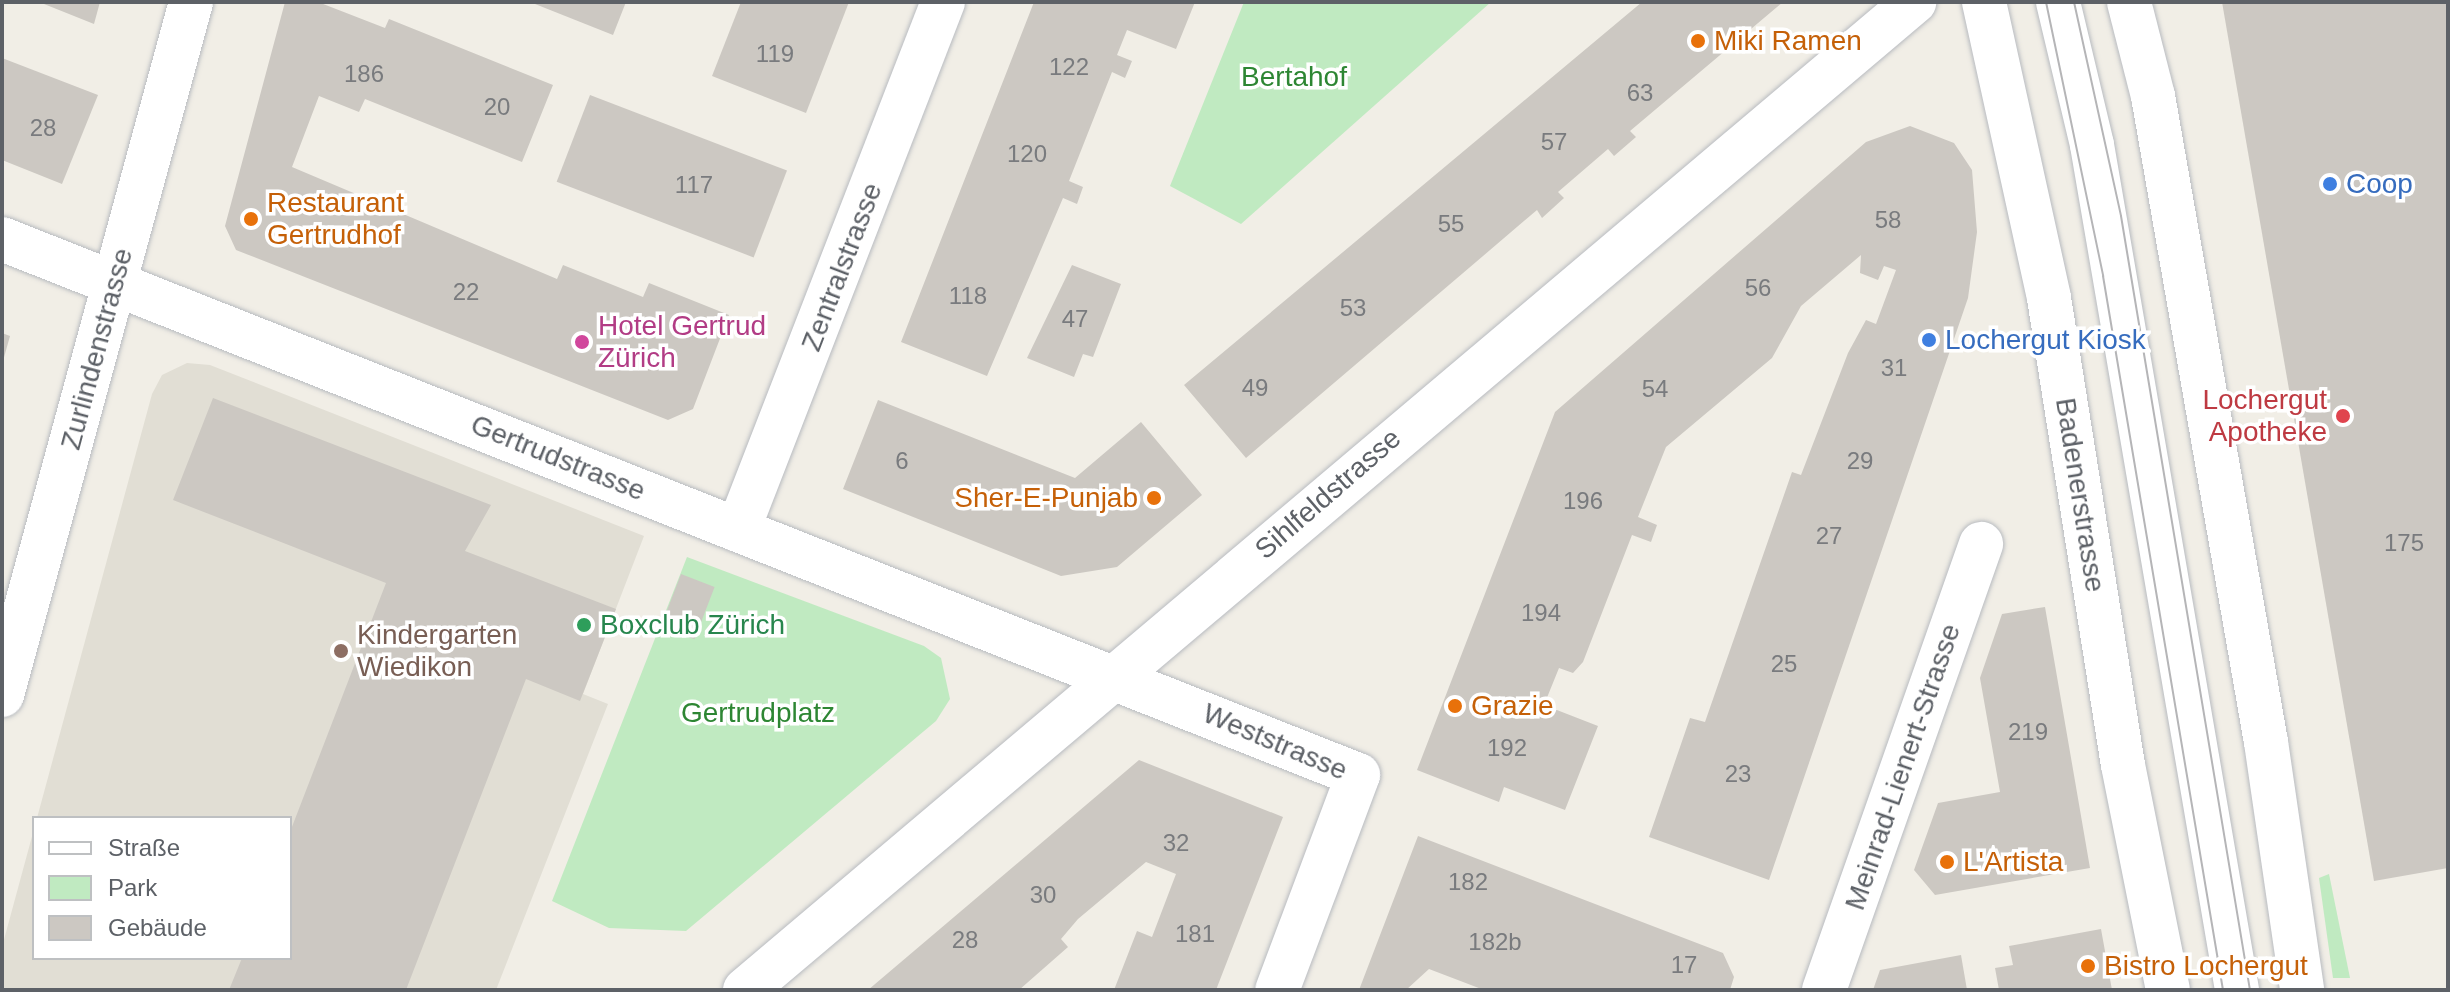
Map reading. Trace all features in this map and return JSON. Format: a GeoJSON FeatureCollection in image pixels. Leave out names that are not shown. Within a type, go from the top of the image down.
{"type":"FeatureCollection","features":[{"type":"Feature","properties":{"kind":"street","name":"Zurlindenstrasse"},"geometry":{"type":"LineString","coordinates":[[2,695],[191,2]]}},
{"type":"Feature","properties":{"kind":"street","name":"Zentralstrasse"},"geometry":{"type":"LineString","coordinates":[[738,530],[943,2]]}},
{"type":"Feature","properties":{"kind":"street","name":"Sihlfeldstrasse"},"geometry":{"type":"LineString","coordinates":[[745,990],[1498,350],[1914,2]]}},
{"type":"Feature","properties":{"kind":"street","name":"Badenerstrasse"},"geometry":{"type":"LineString","coordinates":[[1984,2],[2049,298],[2123,765],[2168,990]]}},
{"type":"Feature","properties":{"kind":"street"},"geometry":{"type":"LineString","coordinates":[[2058,2],[2092,145],[2237,990]]}},
{"type":"Feature","properties":{"kind":"street"},"geometry":{"type":"LineString","coordinates":[[2129,2],[2153,96],[2264,727],[2302,990]]}},
{"type":"Feature","properties":{"kind":"street","name":"Gertrudstrasse"},"geometry":{"type":"LineString","coordinates":[[2,239],[738,530],[1116,675]]}},
{"type":"Feature","properties":{"kind":"street","name":"Meinrad-Lienert-Strasse"},"geometry":{"type":"LineString","coordinates":[[1824,990],[1981,544]]}},
{"type":"Feature","properties":{"kind":"street","name":"Weststrasse"},"geometry":{"type":"LineString","coordinates":[[1116,675],[1358,775],[1277,990]]}},
{"type":"Feature","properties":{"kind":"shaded area","name":"Kindergarten Wiedikon"},"geometry":{"type":"Polygon","coordinates":[[[187,363],[210,365],[644,536],[583,694],[608,704],[496,990],[2,990],[2,947],[32,836],[32,960],[292,960],[292,816],[38,816],[152,394],[162,375],[187,363]]]}},
{"type":"Feature","properties":{"kind":"green space","name":"Bertahof"},"geometry":{"type":"Polygon","coordinates":[[[1244,2],[1491,2],[1241,224],[1170,186],[1244,2]]]}},
{"type":"Feature","properties":{"kind":"green space","name":"Gertrudplatz"},"geometry":{"type":"Polygon","coordinates":[[[687,557],[924,646],[941,658],[950,699],[936,721],[686,931],[609,928],[552,901],[687,557]]]}},
{"type":"Feature","properties":{"kind":"green space"},"geometry":{"type":"Polygon","coordinates":[[[2329,874],[2350,978],[2333,978],[2319,878],[2329,874]]]}},
{"type":"Feature","properties":{"kind":"building"},"geometry":{"type":"Polygon","coordinates":[[[39,2],[100,2],[94,24],[39,2]]]}},
{"type":"Feature","properties":{"kind":"building"},"geometry":{"type":"Polygon","coordinates":[[[285,2],[318,2],[385,28],[389,19],[553,85],[522,162],[365,99],[359,112],[319,96],[292,167],[557,279],[563,265],[643,297],[649,283],[729,315],[693,409],[668,420],[236,250],[225,226],[285,2]]]}},
{"type":"Feature","properties":{"kind":"building"},"geometry":{"type":"Polygon","coordinates":[[[530,2],[626,2],[613,35],[530,2]]]}},
{"type":"Feature","properties":{"kind":"building"},"geometry":{"type":"Polygon","coordinates":[[[741,2],[849,2],[806,113],[712,76],[741,2]]]}},
{"type":"Feature","properties":{"kind":"building"},"geometry":{"type":"Polygon","coordinates":[[[1034,2],[1195,2],[1176,49],[1127,30],[1117,55],[1132,61],[1125,78],[1112,72],[1069,181],[1083,187],[1077,204],[1063,198],[987,376],[901,342],[1034,2]]]}},
{"type":"Feature","properties":{"kind":"building"},"geometry":{"type":"Polygon","coordinates":[[[1642,2],[1783,2],[1630,131],[1636,137],[1614,156],[1608,149],[1558,192],[1564,198],[1542,218],[1537,210],[1246,458],[1184,385],[1642,2]]]}},
{"type":"Feature","properties":{"kind":"building"},"geometry":{"type":"Polygon","coordinates":[[[2222,2],[2448,2],[2448,868],[2374,881],[2222,2]]]}},
{"type":"Feature","properties":{"kind":"building"},"geometry":{"type":"Polygon","coordinates":[[[2,58],[98,95],[62,184],[2,160],[2,58]]]}},
{"type":"Feature","properties":{"kind":"building"},"geometry":{"type":"Polygon","coordinates":[[[590,95],[787,171],[754,257],[557,182],[590,95]]]}},
{"type":"Feature","properties":{"kind":"building"},"geometry":{"type":"Polygon","coordinates":[[[1910,126],[1954,143],[1972,170],[1977,232],[1968,298],[1769,880],[1649,837],[1690,718],[1705,722],[1792,472],[1801,475],[1848,353],[1866,320],[1876,324],[1896,270],[1884,266],[1878,280],[1860,273],[1861,255],[1801,306],[1772,358],[1666,447],[1638,517],[1657,525],[1651,542],[1632,535],[1583,662],[1573,673],[1559,668],[1544,705],[1598,726],[1565,810],[1504,787],[1499,802],[1417,770],[1555,412],[1866,142],[1910,126]]]}},
{"type":"Feature","properties":{"kind":"building"},"geometry":{"type":"Polygon","coordinates":[[[1072,265],[1121,284],[1093,357],[1083,354],[1074,377],[1027,358],[1072,265]]]}},
{"type":"Feature","properties":{"kind":"building"},"geometry":{"type":"Polygon","coordinates":[[[2,333],[10,336],[3,361],[2,361],[2,333]]]}},
{"type":"Feature","properties":{"kind":"building"},"geometry":{"type":"Polygon","coordinates":[[[213,398],[491,505],[465,551],[616,609],[580,701],[526,679],[406,990],[229,990],[241,960],[292,960],[292,827],[386,583],[173,500],[213,398]]]}},
{"type":"Feature","properties":{"kind":"building"},"geometry":{"type":"Polygon","coordinates":[[[878,400],[1075,478],[1141,422],[1202,495],[1117,567],[1061,576],[843,489],[878,400]]]}},
{"type":"Feature","properties":{"kind":"building"},"geometry":{"type":"Polygon","coordinates":[[[681,574],[715,587],[695,639],[661,626],[681,574]]]}},
{"type":"Feature","properties":{"kind":"building"},"geometry":{"type":"Polygon","coordinates":[[[2045,607],[2090,868],[1935,895],[1914,870],[1938,803],[2000,792],[1980,678],[2002,614],[2045,607]]]}},
{"type":"Feature","properties":{"kind":"building"},"geometry":{"type":"Polygon","coordinates":[[[1139,760],[1283,817],[1216,990],[1114,990],[1137,931],[1152,937],[1176,874],[1146,862],[1078,919],[1061,939],[1068,947],[1019,990],[868,990],[1139,760]]]}},
{"type":"Feature","properties":{"kind":"building"},"geometry":{"type":"Polygon","coordinates":[[[1418,836],[1723,953],[1734,977],[1730,990],[1484,990],[1429,969],[1406,990],[1359,990],[1418,836]]]}},
{"type":"Feature","properties":{"kind":"building"},"geometry":{"type":"Polygon","coordinates":[[[2101,929],[2112,990],[1999,990],[1995,968],[2013,965],[2009,946],[2101,929]]]}},
{"type":"Feature","properties":{"kind":"building"},"geometry":{"type":"Polygon","coordinates":[[[1961,955],[1967,990],[1873,990],[1880,970],[1961,955]]]}},
{"type":"Feature","properties":{"kind":"tram line"},"geometry":{"type":"LineString","coordinates":[[2046,2],[2103,276],[2223,990]]}},
{"type":"Feature","properties":{"kind":"tram line"},"geometry":{"type":"LineString","coordinates":[[2074,2],[2121,216],[2250,990]]}},
{"type":"Feature","properties":{"kind":"place","name":"Miki Ramen"},"geometry":{"type":"Point","coordinates":[1698,41]}},
{"type":"Feature","properties":{"kind":"place","name":"Coop"},"geometry":{"type":"Point","coordinates":[2330,184]}},
{"type":"Feature","properties":{"kind":"place","name":"Restaurant Gertrudhof"},"geometry":{"type":"Point","coordinates":[251,219]}},
{"type":"Feature","properties":{"kind":"place","name":"Lochergut Kiosk"},"geometry":{"type":"Point","coordinates":[1929,340]}},
{"type":"Feature","properties":{"kind":"place","name":"Hotel Gertrud Zürich"},"geometry":{"type":"Point","coordinates":[582,342]}},
{"type":"Feature","properties":{"kind":"place","name":"Lochergut Apotheke"},"geometry":{"type":"Point","coordinates":[2343,416]}},
{"type":"Feature","properties":{"kind":"place","name":"Sher-E-Punjab"},"geometry":{"type":"Point","coordinates":[1154,498]}},
{"type":"Feature","properties":{"kind":"place","name":"Boxclub Zürich"},"geometry":{"type":"Point","coordinates":[584,625]}},
{"type":"Feature","properties":{"kind":"place","name":"Kindergarten Wiedikon"},"geometry":{"type":"Point","coordinates":[341,651]}},
{"type":"Feature","properties":{"kind":"place","name":"Grazie"},"geometry":{"type":"Point","coordinates":[1455,706]}},
{"type":"Feature","properties":{"kind":"place","name":"L'Artista"},"geometry":{"type":"Point","coordinates":[1947,862]}},
{"type":"Feature","properties":{"kind":"place","name":"Bistro Lochergut"},"geometry":{"type":"Point","coordinates":[2088,966]}}]}
